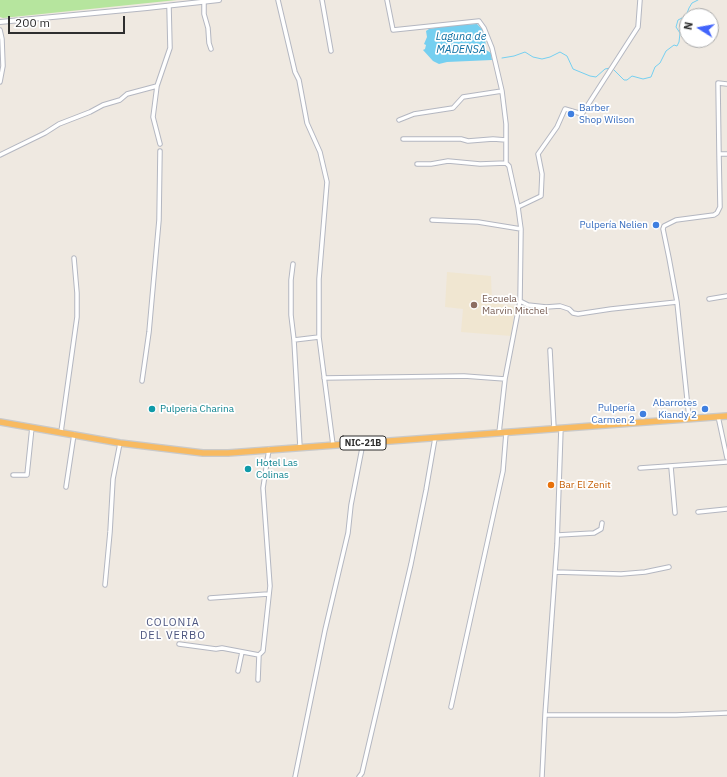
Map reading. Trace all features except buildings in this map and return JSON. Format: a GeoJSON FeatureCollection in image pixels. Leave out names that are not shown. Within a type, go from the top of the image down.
{"type":"FeatureCollection","features":[{"type":"Feature","properties":{"kind":"highway","name":"NIC-21B"},"geometry":{"type":"LineString","coordinates":[[0,422],[120,443],[203,453],[228,453],[333,444],[506,433],[727,416]]}},
{"type":"Feature","properties":{"kind":"street"},"geometry":{"type":"LineString","coordinates":[[0,22],[219,0]]}},
{"type":"Feature","properties":{"kind":"street"},"geometry":{"type":"LineString","coordinates":[[278,0],[295,72],[299,80],[307,123],[320,152],[327,182],[319,279],[320,337],[333,444]]}},
{"type":"Feature","properties":{"kind":"street"},"geometry":{"type":"LineString","coordinates":[[322,0],[332,51]]}},
{"type":"Feature","properties":{"kind":"street"},"geometry":{"type":"LineString","coordinates":[[386,0],[393,30],[479,21],[484,28],[492,48],[502,91],[506,124],[506,164],[509,166],[518,206],[521,229],[520,301],[505,379],[500,433]]}},
{"type":"Feature","properties":{"kind":"street"},"geometry":{"type":"LineString","coordinates":[[518,206],[541,196],[542,174],[538,154],[557,127],[565,110],[582,114],[638,28],[640,0]]}},
{"type":"Feature","properties":{"kind":"street"},"geometry":{"type":"LineString","coordinates":[[204,2],[204,14],[211,49]]}},
{"type":"Feature","properties":{"kind":"street"},"geometry":{"type":"LineString","coordinates":[[160,144],[153,117],[157,86],[170,48],[168,6]]}},
{"type":"Feature","properties":{"kind":"street"},"geometry":{"type":"LineString","coordinates":[[0,30],[2,39],[3,66],[0,82]]}},
{"type":"Feature","properties":{"kind":"street"},"geometry":{"type":"LineString","coordinates":[[689,418],[677,302],[670,258],[663,229],[664,226],[670,222],[714,215],[719,211],[718,83],[727,84]]}},
{"type":"Feature","properties":{"kind":"street"},"geometry":{"type":"LineString","coordinates":[[0,155],[45,133],[59,124],[90,112],[103,104],[120,100],[127,94],[157,86]]}},
{"type":"Feature","properties":{"kind":"street"},"geometry":{"type":"LineString","coordinates":[[399,120],[414,114],[453,108],[463,97],[502,91]]}},
{"type":"Feature","properties":{"kind":"street"},"geometry":{"type":"LineString","coordinates":[[403,139],[461,139],[468,141],[494,139],[506,140]]}},
{"type":"Feature","properties":{"kind":"street"},"geometry":{"type":"LineString","coordinates":[[142,381],[149,332],[158,220],[160,151]]}},
{"type":"Feature","properties":{"kind":"street"},"geometry":{"type":"LineString","coordinates":[[719,154],[727,154]]}},
{"type":"Feature","properties":{"kind":"street"},"geometry":{"type":"LineString","coordinates":[[417,164],[431,164],[448,161],[480,164],[506,164]]}},
{"type":"Feature","properties":{"kind":"street"},"geometry":{"type":"LineString","coordinates":[[432,220],[478,222],[521,229]]}},
{"type":"Feature","properties":{"kind":"street"},"geometry":{"type":"LineString","coordinates":[[61,432],[77,318],[77,293],[74,258]]}},
{"type":"Feature","properties":{"kind":"street"},"geometry":{"type":"LineString","coordinates":[[293,264],[291,280],[291,315],[294,340],[300,447]]}},
{"type":"Feature","properties":{"kind":"street"},"geometry":{"type":"LineString","coordinates":[[708,299],[727,296]]}},
{"type":"Feature","properties":{"kind":"street"},"geometry":{"type":"LineString","coordinates":[[520,301],[528,305],[546,307],[560,306],[578,314],[677,302]]}},
{"type":"Feature","properties":{"kind":"street"},"geometry":{"type":"LineString","coordinates":[[294,340],[320,337]]}},
{"type":"Feature","properties":{"kind":"street"},"geometry":{"type":"LineString","coordinates":[[550,350],[554,429]]}},
{"type":"Feature","properties":{"kind":"street"},"geometry":{"type":"LineString","coordinates":[[324,378],[464,376],[505,379]]}},
{"type":"Feature","properties":{"kind":"street"},"geometry":{"type":"LineString","coordinates":[[718,416],[727,458]]}},
{"type":"Feature","properties":{"kind":"street"},"geometry":{"type":"LineString","coordinates":[[13,475],[27,476],[32,427]]}},
{"type":"Feature","properties":{"kind":"street"},"geometry":{"type":"LineString","coordinates":[[542,777],[558,535],[561,428]]}},
{"type":"Feature","properties":{"kind":"street"},"geometry":{"type":"LineString","coordinates":[[451,707],[503,471],[506,433]]}},
{"type":"Feature","properties":{"kind":"street"},"geometry":{"type":"LineString","coordinates":[[66,487],[74,434]]}},
{"type":"Feature","properties":{"kind":"street"},"geometry":{"type":"LineString","coordinates":[[360,777],[411,564],[435,438]]}},
{"type":"Feature","properties":{"kind":"street"},"geometry":{"type":"LineString","coordinates":[[105,585],[113,479],[120,443]]}},
{"type":"Feature","properties":{"kind":"street"},"geometry":{"type":"LineString","coordinates":[[295,777],[325,630],[348,533],[351,505],[363,443]]}},
{"type":"Feature","properties":{"kind":"street"},"geometry":{"type":"LineString","coordinates":[[258,680],[259,655],[263,651],[270,586],[263,488],[269,449]]}},
{"type":"Feature","properties":{"kind":"street"},"geometry":{"type":"LineString","coordinates":[[640,468],[727,462]]}},
{"type":"Feature","properties":{"kind":"street"},"geometry":{"type":"LineString","coordinates":[[671,467],[675,513]]}},
{"type":"Feature","properties":{"kind":"street"},"geometry":{"type":"LineString","coordinates":[[698,512],[727,509]]}},
{"type":"Feature","properties":{"kind":"street"},"geometry":{"type":"LineString","coordinates":[[558,535],[594,533],[600,529],[602,524]]}},
{"type":"Feature","properties":{"kind":"street"},"geometry":{"type":"LineString","coordinates":[[555,572],[621,574],[645,572],[669,567]]}},
{"type":"Feature","properties":{"kind":"street"},"geometry":{"type":"LineString","coordinates":[[210,598],[268,594]]}},
{"type":"Feature","properties":{"kind":"street"},"geometry":{"type":"LineString","coordinates":[[179,644],[222,648],[259,655]]}},
{"type":"Feature","properties":{"kind":"street"},"geometry":{"type":"LineString","coordinates":[[238,671],[242,652]]}},
{"type":"Feature","properties":{"kind":"street"},"geometry":{"type":"LineString","coordinates":[[545,715],[676,715],[727,713]]}},
{"type":"Feature","properties":{"kind":"shaded area","name":"Escuela Marvin Mitchel"},"geometry":{"type":"Polygon","coordinates":[[[447,272],[491,276],[492,302],[515,307],[511,336],[461,332],[463,309],[445,307],[447,272]]]}},
{"type":"Feature","properties":{"kind":"green space"},"geometry":{"type":"Polygon","coordinates":[[[0,0],[177,0],[3,18],[0,17],[0,0]]]}},
{"type":"Feature","properties":{"kind":"water","name":"Laguna de MADENSA"},"geometry":{"type":"Polygon","coordinates":[[[477,24],[482,29],[485,36],[486,50],[491,53],[492,60],[447,62],[439,64],[433,61],[423,50],[425,49],[426,45],[424,44],[427,37],[426,31],[429,29],[453,25],[477,24]]]}},
{"type":"Feature","properties":{"kind":"waterway"},"geometry":{"type":"LineString","coordinates":[[613,69],[624,80],[627,80],[632,76],[643,79],[651,77],[655,67],[660,63],[666,51],[674,45],[677,46],[679,42],[680,33],[676,27],[678,20],[686,16],[692,3],[698,0]]}},
{"type":"Feature","properties":{"kind":"waterway"},"geometry":{"type":"LineString","coordinates":[[502,58],[525,52],[533,57],[542,59],[560,52],[567,56],[573,69],[590,76],[596,77],[605,69],[610,68]]}},
{"type":"Feature","properties":{"kind":"place","name":"Barber Shop Wilson"},"geometry":{"type":"Point","coordinates":[571,114]}},
{"type":"Feature","properties":{"kind":"place","name":"Pulpería Nelien"},"geometry":{"type":"Point","coordinates":[656,225]}},
{"type":"Feature","properties":{"kind":"place","name":"Escuela Marvin Mitchel"},"geometry":{"type":"Point","coordinates":[474,305]}},
{"type":"Feature","properties":{"kind":"place","name":"Pulperia Charina"},"geometry":{"type":"Point","coordinates":[152,409]}},
{"type":"Feature","properties":{"kind":"place","name":"Abarrotes Kiandy 2"},"geometry":{"type":"Point","coordinates":[705,409]}},
{"type":"Feature","properties":{"kind":"place","name":"Pulpería Carmen 2"},"geometry":{"type":"Point","coordinates":[643,414]}},
{"type":"Feature","properties":{"kind":"place","name":"Hotel Las Colinas"},"geometry":{"type":"Point","coordinates":[248,469]}},
{"type":"Feature","properties":{"kind":"place","name":"Bar El Zenit"},"geometry":{"type":"Point","coordinates":[551,485]}},
{"type":"Feature","properties":{"kind":"district","name":"COLONIA DEL VERBO"},"geometry":{"type":"Point","coordinates":[173,629]}}]}
